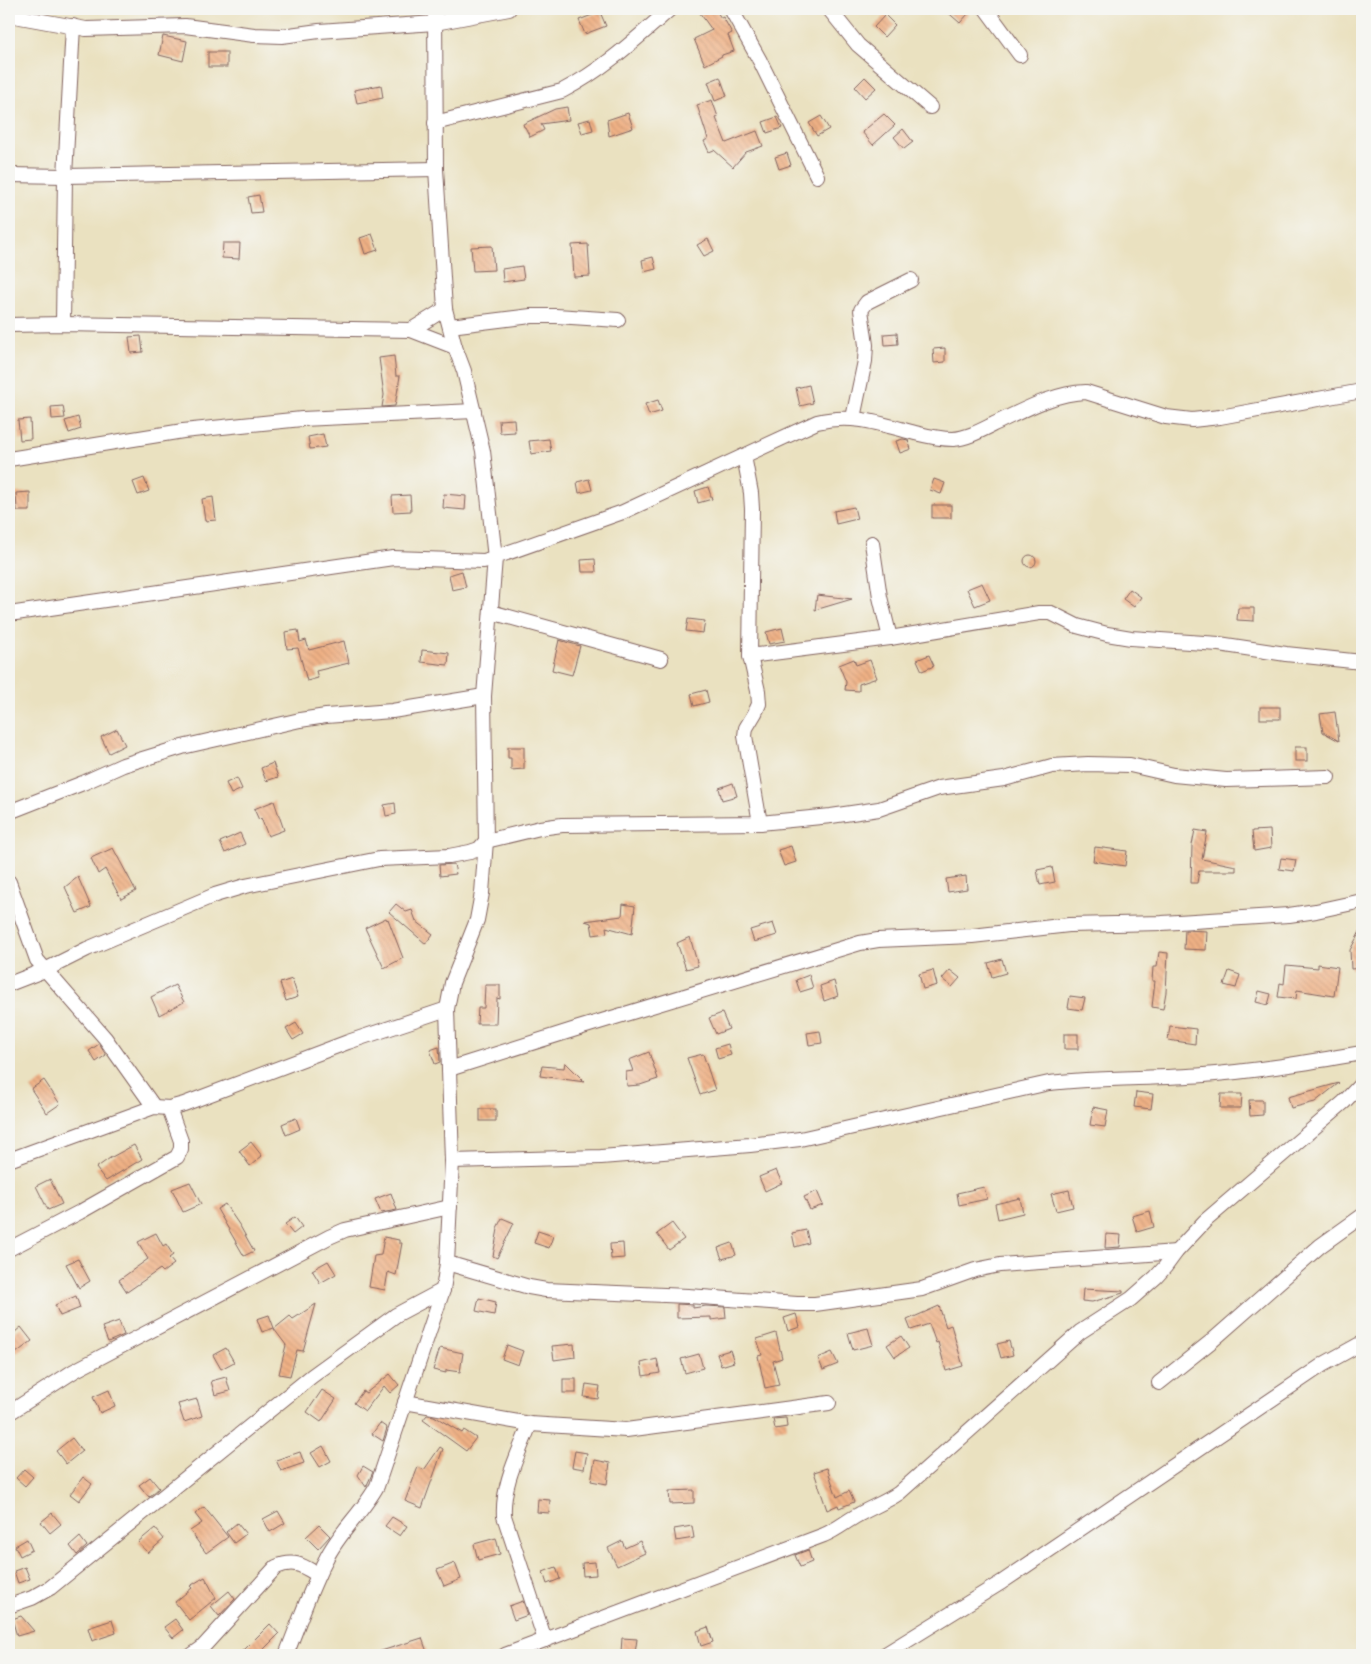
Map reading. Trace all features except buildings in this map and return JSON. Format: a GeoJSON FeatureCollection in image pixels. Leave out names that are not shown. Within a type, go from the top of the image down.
{"type":"FeatureCollection","features":[{"type":"Feature","properties":{"kind":"street"},"geometry":{"type":"LineString","coordinates":[[9,14],[99,30],[185,26],[254,35],[282,36],[435,16],[509,9]]}},
{"type":"Feature","properties":{"kind":"street"},"geometry":{"type":"LineString","coordinates":[[435,123],[562,91],[578,83],[613,59],[670,9]]}},
{"type":"Feature","properties":{"kind":"street"},"geometry":{"type":"LineString","coordinates":[[731,9],[760,60],[817,176]]}},
{"type":"Feature","properties":{"kind":"street"},"geometry":{"type":"LineString","coordinates":[[829,9],[858,45],[930,107]]}},
{"type":"Feature","properties":{"kind":"street"},"geometry":{"type":"LineString","coordinates":[[986,9],[1020,55]]}},
{"type":"Feature","properties":{"kind":"street"},"geometry":{"type":"LineString","coordinates":[[286,1655],[326,1558],[338,1539],[369,1501],[377,1486],[443,1290],[447,1263],[452,1161],[447,1009],[452,983],[477,920],[482,893],[486,841],[484,696],[496,558],[483,452],[464,371],[455,347],[445,309],[436,169],[435,16]]}},
{"type":"Feature","properties":{"kind":"street"},"geometry":{"type":"LineString","coordinates":[[63,324],[65,176],[73,26]]}},
{"type":"Feature","properties":{"kind":"street"},"geometry":{"type":"LineString","coordinates":[[9,174],[65,176],[436,169]]}},
{"type":"Feature","properties":{"kind":"street"},"geometry":{"type":"LineString","coordinates":[[853,418],[865,361],[866,345],[861,310],[867,302],[911,280]]}},
{"type":"Feature","properties":{"kind":"street"},"geometry":{"type":"LineString","coordinates":[[412,330],[445,309]]}},
{"type":"Feature","properties":{"kind":"street"},"geometry":{"type":"LineString","coordinates":[[450,326],[531,316],[618,320]]}},
{"type":"Feature","properties":{"kind":"street"},"geometry":{"type":"LineString","coordinates":[[9,325],[63,324],[412,330],[455,347]]}},
{"type":"Feature","properties":{"kind":"street"},"geometry":{"type":"LineString","coordinates":[[9,614],[393,558],[484,562],[622,512],[817,422],[832,418],[853,418],[935,438],[954,439],[968,436],[1040,403],[1073,393],[1086,392],[1166,417],[1192,420],[1220,417],[1362,391]]}},
{"type":"Feature","properties":{"kind":"street"},"geometry":{"type":"LineString","coordinates":[[9,459],[183,432],[292,420],[474,411]]}},
{"type":"Feature","properties":{"kind":"street"},"geometry":{"type":"LineString","coordinates":[[744,456],[752,508],[750,656],[759,704],[746,728],[744,736],[760,823]]}},
{"type":"Feature","properties":{"kind":"street"},"geometry":{"type":"LineString","coordinates":[[872,543],[880,597],[890,638]]}},
{"type":"Feature","properties":{"kind":"street"},"geometry":{"type":"LineString","coordinates":[[491,612],[660,659]]}},
{"type":"Feature","properties":{"kind":"street"},"geometry":{"type":"LineString","coordinates":[[750,656],[890,638],[1039,613],[1051,614],[1077,626],[1131,638],[1219,644],[1286,654],[1362,662]]}},
{"type":"Feature","properties":{"kind":"street"},"geometry":{"type":"LineString","coordinates":[[9,812],[123,765],[182,747],[300,720],[392,711],[484,696]]}},
{"type":"Feature","properties":{"kind":"street"},"geometry":{"type":"LineString","coordinates":[[9,984],[206,899],[245,886],[379,859],[449,856],[470,852],[479,849],[486,841],[562,824],[760,823],[831,816],[880,809],[940,788],[1013,777],[1052,766],[1122,764],[1174,775],[1226,780],[1328,777]]}},
{"type":"Feature","properties":{"kind":"street"},"geometry":{"type":"LineString","coordinates":[[9,882],[37,960],[105,1038],[154,1107]]}},
{"type":"Feature","properties":{"kind":"street"},"geometry":{"type":"LineString","coordinates":[[449,1069],[860,943],[878,940],[972,936],[1069,925],[1162,923],[1289,915],[1362,901]]}},
{"type":"Feature","properties":{"kind":"street"},"geometry":{"type":"LineString","coordinates":[[9,1160],[154,1107],[169,1108],[184,1104],[348,1042],[447,1009]]}},
{"type":"Feature","properties":{"kind":"street"},"geometry":{"type":"LineString","coordinates":[[452,1161],[601,1157],[783,1141],[864,1126],[1049,1083],[1239,1072],[1362,1053]]}},
{"type":"Feature","properties":{"kind":"street"},"geometry":{"type":"LineString","coordinates":[[505,1655],[824,1535],[838,1529],[852,1518],[899,1493],[1080,1332],[1131,1299],[1156,1277],[1205,1221],[1344,1102],[1362,1082]]}},
{"type":"Feature","properties":{"kind":"street"},"geometry":{"type":"LineString","coordinates":[[9,1249],[80,1212],[176,1157],[181,1149],[181,1141],[169,1108]]}},
{"type":"Feature","properties":{"kind":"street"},"geometry":{"type":"LineString","coordinates":[[9,1413],[74,1371],[329,1237],[345,1230],[450,1207]]}},
{"type":"Feature","properties":{"kind":"street"},"geometry":{"type":"LineString","coordinates":[[1159,1383],[1213,1340],[1320,1246],[1362,1216]]}},
{"type":"Feature","properties":{"kind":"street"},"geometry":{"type":"LineString","coordinates":[[447,1263],[529,1287],[546,1290],[815,1304],[922,1289],[975,1270],[1000,1265],[1176,1252]]}},
{"type":"Feature","properties":{"kind":"street"},"geometry":{"type":"LineString","coordinates":[[9,1606],[32,1598],[50,1588],[312,1376],[396,1315],[443,1290]]}},
{"type":"Feature","properties":{"kind":"street"},"geometry":{"type":"LineString","coordinates":[[884,1655],[1002,1582],[1324,1364],[1362,1343]]}},
{"type":"Feature","properties":{"kind":"street"},"geometry":{"type":"LineString","coordinates":[[405,1402],[530,1424],[626,1430],[829,1403]]}},
{"type":"Feature","properties":{"kind":"street"},"geometry":{"type":"LineString","coordinates":[[530,1424],[506,1487],[503,1502],[504,1516],[545,1640]]}},
{"type":"Feature","properties":{"kind":"street"},"geometry":{"type":"LineString","coordinates":[[192,1655],[202,1648],[276,1567],[287,1562],[300,1564],[318,1575]]}}]}
